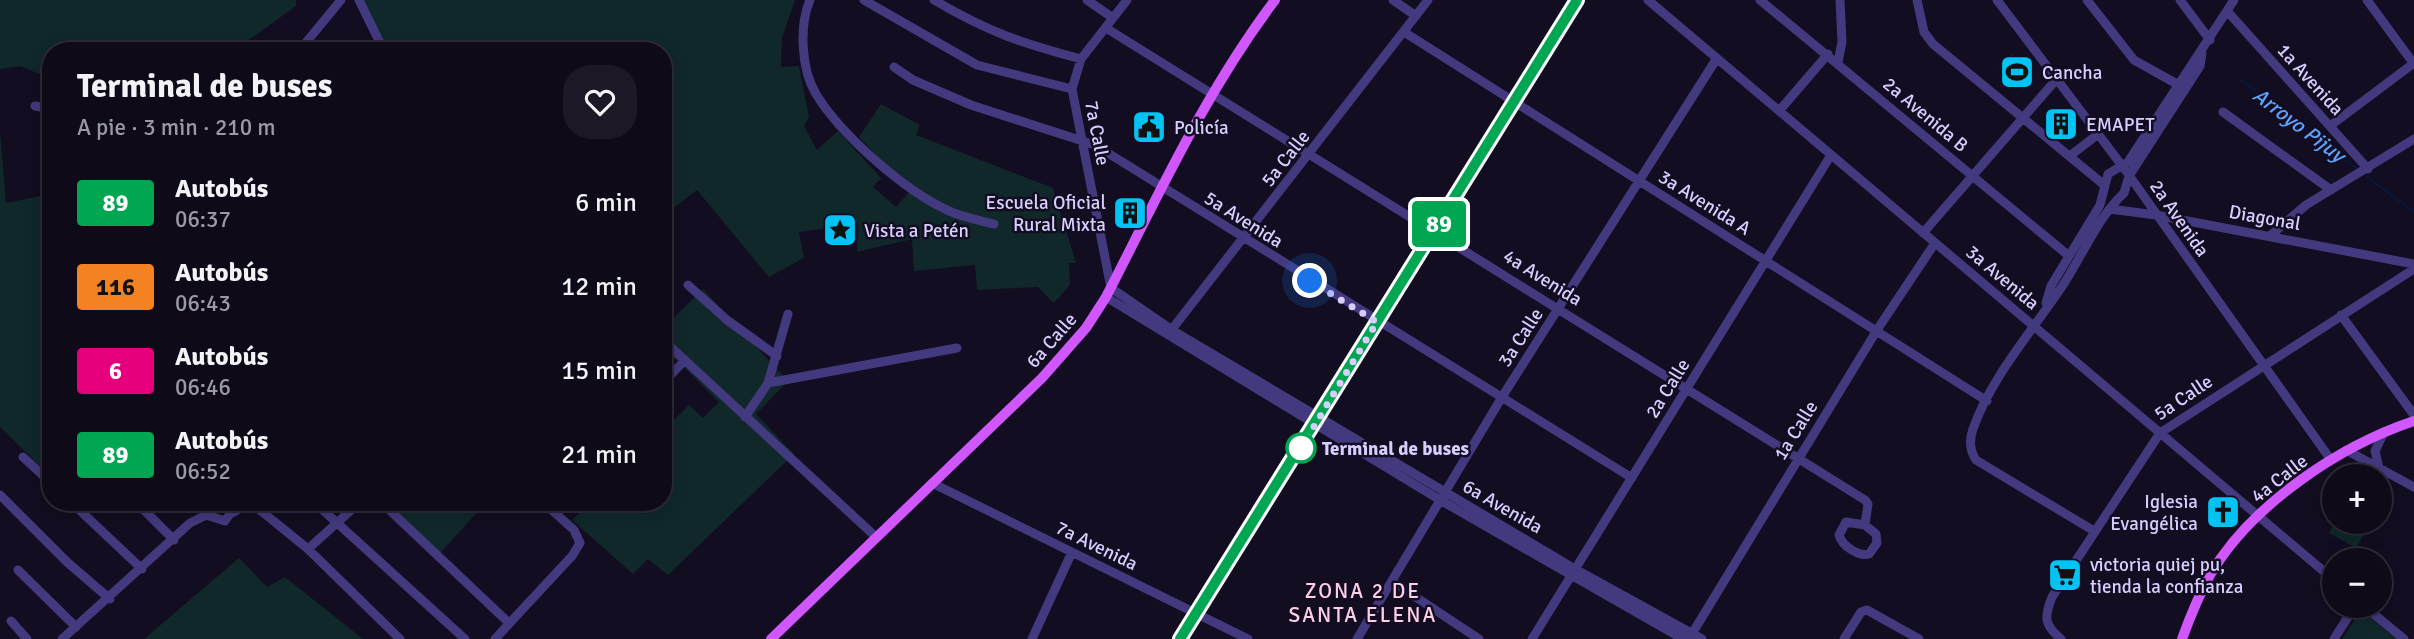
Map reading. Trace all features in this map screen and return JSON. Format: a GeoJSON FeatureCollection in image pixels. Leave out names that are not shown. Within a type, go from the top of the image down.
{"type":"FeatureCollection","features":[{"type":"Feature","properties":{"kind":"main road","name":"6a Calle"},"geometry":{"type":"LineString","coordinates":[[771,639],[1042,378],[1086,328],[1108,293],[1211,95],[1275,0]]}},
{"type":"Feature","properties":{"kind":"main road","name":"4a Calle"},"geometry":{"type":"LineString","coordinates":[[2182,639],[2211,573],[2258,516],[2346,450],[2385,431],[2414,421]]}},
{"type":"Feature","properties":{"kind":"street"},"geometry":{"type":"LineString","coordinates":[[306,42],[341,0]]}},
{"type":"Feature","properties":{"kind":"street"},"geometry":{"type":"LineString","coordinates":[[359,0],[380,42]]}},
{"type":"Feature","properties":{"kind":"street"},"geometry":{"type":"LineString","coordinates":[[810,0],[803,26],[802,47],[815,93],[877,163],[909,188],[949,211],[993,224]]}},
{"type":"Feature","properties":{"kind":"street"},"geometry":{"type":"LineString","coordinates":[[864,0],[977,65],[1072,89]]}},
{"type":"Feature","properties":{"kind":"street"},"geometry":{"type":"LineString","coordinates":[[934,0],[979,27],[1013,41],[1081,59]]}},
{"type":"Feature","properties":{"kind":"street"},"geometry":{"type":"LineString","coordinates":[[1087,0],[1113,18]]}},
{"type":"Feature","properties":{"kind":"street","name":"7a Calle"},"geometry":{"type":"LineString","coordinates":[[1108,293],[1072,89],[1081,59],[1127,0]]}},
{"type":"Feature","properties":{"kind":"street"},"geometry":{"type":"LineString","coordinates":[[1393,0],[1416,16]]}},
{"type":"Feature","properties":{"kind":"street","name":"5a Calle"},"geometry":{"type":"LineString","coordinates":[[1169,333],[1428,0]]}},
{"type":"Feature","properties":{"kind":"street"},"geometry":{"type":"LineString","coordinates":[[1180,639],[1318,422],[1577,0]]}},
{"type":"Feature","properties":{"kind":"street","name":"3a Avenida"},"geometry":{"type":"LineString","coordinates":[[1648,0],[2322,570]]}},
{"type":"Feature","properties":{"kind":"street"},"geometry":{"type":"LineString","coordinates":[[1838,62],[1842,42],[1840,0]]}},
{"type":"Feature","properties":{"kind":"street"},"geometry":{"type":"LineString","coordinates":[[1917,0],[1921,24],[1933,44],[2071,155],[2104,188],[2108,197],[2117,199]]}},
{"type":"Feature","properties":{"kind":"street","name":"2a Avenida"},"geometry":{"type":"LineString","coordinates":[[1997,0],[2055,81],[2129,176],[2331,460]]}},
{"type":"Feature","properties":{"kind":"street"},"geometry":{"type":"LineString","coordinates":[[2087,0],[2126,52],[2177,84]]}},
{"type":"Feature","properties":{"kind":"street"},"geometry":{"type":"LineString","coordinates":[[2180,0],[2210,40]]}},
{"type":"Feature","properties":{"kind":"street"},"geometry":{"type":"LineString","coordinates":[[2094,531],[1976,460],[1971,453],[1973,428],[2044,308],[2060,290],[2110,209],[2123,193],[2129,176],[2200,66],[2202,53],[2235,0]]}},
{"type":"Feature","properties":{"kind":"street"},"geometry":{"type":"LineString","coordinates":[[2330,127],[2414,64],[2367,0]]}},
{"type":"Feature","properties":{"kind":"street","name":"2a Avenida B"},"geometry":{"type":"LineString","coordinates":[[1763,2],[2069,256]]}},
{"type":"Feature","properties":{"kind":"street","name":"1a Avenida"},"geometry":{"type":"LineString","coordinates":[[2228,12],[2368,169]]}},
{"type":"Feature","properties":{"kind":"street","name":"4a Avenida"},"geometry":{"type":"LineString","coordinates":[[1106,29],[1435,230],[1866,500],[1868,504],[1865,525]]}},
{"type":"Feature","properties":{"kind":"street","name":"3a Avenida A"},"geometry":{"type":"LineString","coordinates":[[1404,32],[1987,401]]}},
{"type":"Feature","properties":{"kind":"street"},"geometry":{"type":"LineString","coordinates":[[2044,308],[2050,286],[2100,205],[2104,188],[2114,169],[2128,162],[2192,60],[2202,53]]}},
{"type":"Feature","properties":{"kind":"street"},"geometry":{"type":"LineString","coordinates":[[1779,111],[1828,54]]}},
{"type":"Feature","properties":{"kind":"street","name":"3a Calle"},"geometry":{"type":"LineString","coordinates":[[1357,639],[1502,397],[1717,58]]}},
{"type":"Feature","properties":{"kind":"street","name":"5a Avenida"},"geometry":{"type":"LineString","coordinates":[[894,67],[913,80],[971,105],[1081,139],[1632,478]]}},
{"type":"Feature","properties":{"kind":"street"},"geometry":{"type":"LineString","coordinates":[[1923,233],[2055,81]]}},
{"type":"Feature","properties":{"kind":"street"},"geometry":{"type":"LineString","coordinates":[[35,106],[42,107]]}},
{"type":"Feature","properties":{"kind":"street"},"geometry":{"type":"LineString","coordinates":[[2223,112],[2331,190]]}},
{"type":"Feature","properties":{"kind":"street"},"geometry":{"type":"LineString","coordinates":[[2071,155],[2096,135]]}},
{"type":"Feature","properties":{"kind":"street"},"geometry":{"type":"LineString","coordinates":[[2270,235],[2306,205],[2414,139]]}},
{"type":"Feature","properties":{"kind":"street","name":"2a Calle"},"geometry":{"type":"LineString","coordinates":[[1532,639],[1831,155]]}},
{"type":"Feature","properties":{"kind":"street","name":"Diagonal"},"geometry":{"type":"LineString","coordinates":[[2110,209],[2270,235],[2414,266]]}},
{"type":"Feature","properties":{"kind":"street","name":"1a Calle"},"geometry":{"type":"LineString","coordinates":[[1690,636],[1877,330],[1935,243]]}},
{"type":"Feature","properties":{"kind":"street","name":"5a Calle"},"geometry":{"type":"LineString","coordinates":[[2061,639],[2046,623],[2045,614],[2052,597],[2160,433],[2414,266]]}},
{"type":"Feature","properties":{"kind":"street"},"geometry":{"type":"LineString","coordinates":[[688,285],[727,320],[776,356]]}},
{"type":"Feature","properties":{"kind":"street","name":"6a Avenida"},"geometry":{"type":"LineString","coordinates":[[1108,293],[1169,333],[1683,639]]}},
{"type":"Feature","properties":{"kind":"street"},"geometry":{"type":"LineString","coordinates":[[745,417],[768,383],[788,314]]}},
{"type":"Feature","properties":{"kind":"street"},"geometry":{"type":"LineString","coordinates":[[2342,315],[2414,415]]}},
{"type":"Feature","properties":{"kind":"street"},"geometry":{"type":"LineString","coordinates":[[672,348],[876,537]]}},
{"type":"Feature","properties":{"kind":"street"},"geometry":{"type":"LineString","coordinates":[[768,383],[957,348]]}},
{"type":"Feature","properties":{"kind":"street"},"geometry":{"type":"LineString","coordinates":[[672,374],[685,360]]}},
{"type":"Feature","properties":{"kind":"street"},"geometry":{"type":"LineString","coordinates":[[2378,464],[2375,451],[2385,431]]}},
{"type":"Feature","properties":{"kind":"street"},"geometry":{"type":"LineString","coordinates":[[2346,450],[2372,464]]}},
{"type":"Feature","properties":{"kind":"street"},"geometry":{"type":"LineString","coordinates":[[23,457],[42,475]]}},
{"type":"Feature","properties":{"kind":"street"},"geometry":{"type":"LineString","coordinates":[[2392,475],[2414,487]]}},
{"type":"Feature","properties":{"kind":"street","name":"7a Avenida"},"geometry":{"type":"LineString","coordinates":[[932,483],[1248,639]]}},
{"type":"Feature","properties":{"kind":"street"},"geometry":{"type":"LineString","coordinates":[[0,495],[67,562],[110,599]]}},
{"type":"Feature","properties":{"kind":"street"},"geometry":{"type":"LineString","coordinates":[[81,511],[142,569]]}},
{"type":"Feature","properties":{"kind":"street"},"geometry":{"type":"LineString","coordinates":[[145,511],[174,540]]}},
{"type":"Feature","properties":{"kind":"street"},"geometry":{"type":"LineString","coordinates":[[62,639],[110,599],[190,523],[206,515],[225,521],[235,511]]}},
{"type":"Feature","properties":{"kind":"street"},"geometry":{"type":"LineString","coordinates":[[261,511],[308,549],[400,639]]}},
{"type":"Feature","properties":{"kind":"street"},"geometry":{"type":"LineString","coordinates":[[323,511],[465,639]]}},
{"type":"Feature","properties":{"kind":"street"},"geometry":{"type":"LineString","coordinates":[[308,549],[350,511]]}},
{"type":"Feature","properties":{"kind":"street"},"geometry":{"type":"LineString","coordinates":[[391,511],[509,623]]}},
{"type":"Feature","properties":{"kind":"street"},"geometry":{"type":"LineString","coordinates":[[495,639],[572,556],[580,543],[574,530],[555,511]]}},
{"type":"Feature","properties":{"kind":"street","name":"4a Avenida"},"geometry":{"type":"LineString","coordinates":[[1846,522],[1865,525],[1876,534],[1878,540],[1867,556],[1842,543],[1839,536],[1846,522]]}},
{"type":"Feature","properties":{"kind":"street"},"geometry":{"type":"LineString","coordinates":[[1032,639],[1072,552]]}},
{"type":"Feature","properties":{"kind":"street"},"geometry":{"type":"LineString","coordinates":[[18,570],[76,627]]}},
{"type":"Feature","properties":{"kind":"street","name":"6a Avenida"},"geometry":{"type":"LineString","coordinates":[[1573,573],[1690,636],[1702,639]]}},
{"type":"Feature","properties":{"kind":"street"},"geometry":{"type":"LineString","coordinates":[[1393,582],[1479,639]]}},
{"type":"Feature","properties":{"kind":"street"},"geometry":{"type":"LineString","coordinates":[[1844,639],[1861,612],[1867,610],[1919,639]]}},
{"type":"Feature","properties":{"kind":"street"},"geometry":{"type":"LineString","coordinates":[[2334,639],[2347,618]]}},
{"type":"Feature","properties":{"kind":"street"},"geometry":{"type":"LineString","coordinates":[[2379,618],[2404,639]]}},
{"type":"Feature","properties":{"kind":"street"},"geometry":{"type":"LineString","coordinates":[[11,621],[27,639]]}},
{"type":"Feature","properties":{"kind":"green space"},"geometry":{"type":"Polygon","coordinates":[[[0,0],[296,0],[296,6],[246,42],[42,42],[42,75],[20,66],[0,69],[0,0]]]}},
{"type":"Feature","properties":{"kind":"green space"},"geometry":{"type":"Polygon","coordinates":[[[356,0],[795,0],[782,38],[781,67],[799,66],[809,117],[804,126],[817,150],[838,131],[881,178],[873,187],[896,207],[910,191],[859,137],[881,104],[920,125],[916,135],[1053,188],[1076,263],[1069,263],[1070,285],[1054,303],[1038,287],[977,290],[975,265],[914,271],[912,239],[857,252],[858,224],[799,232],[804,258],[769,277],[697,190],[672,209],[672,42],[377,42],[356,0]]]}},
{"type":"Feature","properties":{"kind":"green space","name":"Cancha"},"geometry":{"type":"Polygon","coordinates":[[[2012,54],[2035,77],[2022,90],[1999,67],[2012,54]]]}},
{"type":"Feature","properties":{"kind":"green space"},"geometry":{"type":"Polygon","coordinates":[[[0,133],[6,203],[42,196],[42,468],[0,427],[0,133]]]}},
{"type":"Feature","properties":{"kind":"green space"},"geometry":{"type":"Polygon","coordinates":[[[703,289],[788,381],[756,414],[794,454],[668,575],[648,559],[633,574],[572,520],[581,511],[672,511],[672,422],[689,405],[703,418],[719,402],[672,356],[672,319],[703,289]]]}},
{"type":"Feature","properties":{"kind":"green space"},"geometry":{"type":"Polygon","coordinates":[[[395,511],[479,511],[440,553],[395,511]]]}},
{"type":"Feature","properties":{"kind":"green space"},"geometry":{"type":"Polygon","coordinates":[[[2331,534],[2364,534],[2356,548],[2331,534]]]}},
{"type":"Feature","properties":{"kind":"green space"},"geometry":{"type":"Polygon","coordinates":[[[239,558],[267,587],[285,577],[363,639],[144,639],[239,558]]]}},
{"type":"Feature","properties":{"kind":"green space"},"geometry":{"type":"Polygon","coordinates":[[[2356,618],[2371,618],[2396,639],[2342,639],[2356,618]]]}},
{"type":"Feature","properties":{"kind":"waterway","name":"Arroyo Pijuy"},"geometry":{"type":"LineString","coordinates":[[2241,80],[2357,169]]}},
{"type":"Feature","properties":{"kind":"waterway","name":"Arroyo Pijuy"},"geometry":{"type":"LineString","coordinates":[[2367,177],[2414,212]]}},
{"type":"Feature","properties":{"kind":"bus line","name":"89"},"geometry":{"type":"LineString","coordinates":[[1180,639],[1320,418],[1577,0]]}},
{"type":"Feature","properties":{"kind":"place","name":"Cancha"},"geometry":{"type":"Point","coordinates":[2017,72]}},
{"type":"Feature","properties":{"kind":"place","name":"EMAPET"},"geometry":{"type":"Point","coordinates":[2061,124]}},
{"type":"Feature","properties":{"kind":"place","name":"Policía"},"geometry":{"type":"Point","coordinates":[1149,127]}},
{"type":"Feature","properties":{"kind":"place","name":"Escuela Oficial Rural Mixta"},"geometry":{"type":"Point","coordinates":[1130,213]}},
{"type":"Feature","properties":{"kind":"place","name":"Vista a Petén"},"geometry":{"type":"Point","coordinates":[840,230]}},
{"type":"Feature","properties":{"kind":"place","name":"Terminal de buses"},"geometry":{"type":"Point","coordinates":[1301,448]}},
{"type":"Feature","properties":{"kind":"place","name":"Iglesia Evangélica"},"geometry":{"type":"Point","coordinates":[2223,512]}},
{"type":"Feature","properties":{"kind":"place","name":"victoria quiej pu, tienda la confianza"},"geometry":{"type":"Point","coordinates":[2065,575]}},
{"type":"Feature","properties":{"kind":"district","name":"ZONA 2 DE SANTA ELENA"},"geometry":{"type":"Point","coordinates":[1363,603]}},
{"type":"Feature","properties":{"kind":"route"},"geometry":{"type":"LineString","coordinates":[[1301,448],[1377,322],[1310,281]]}}]}
